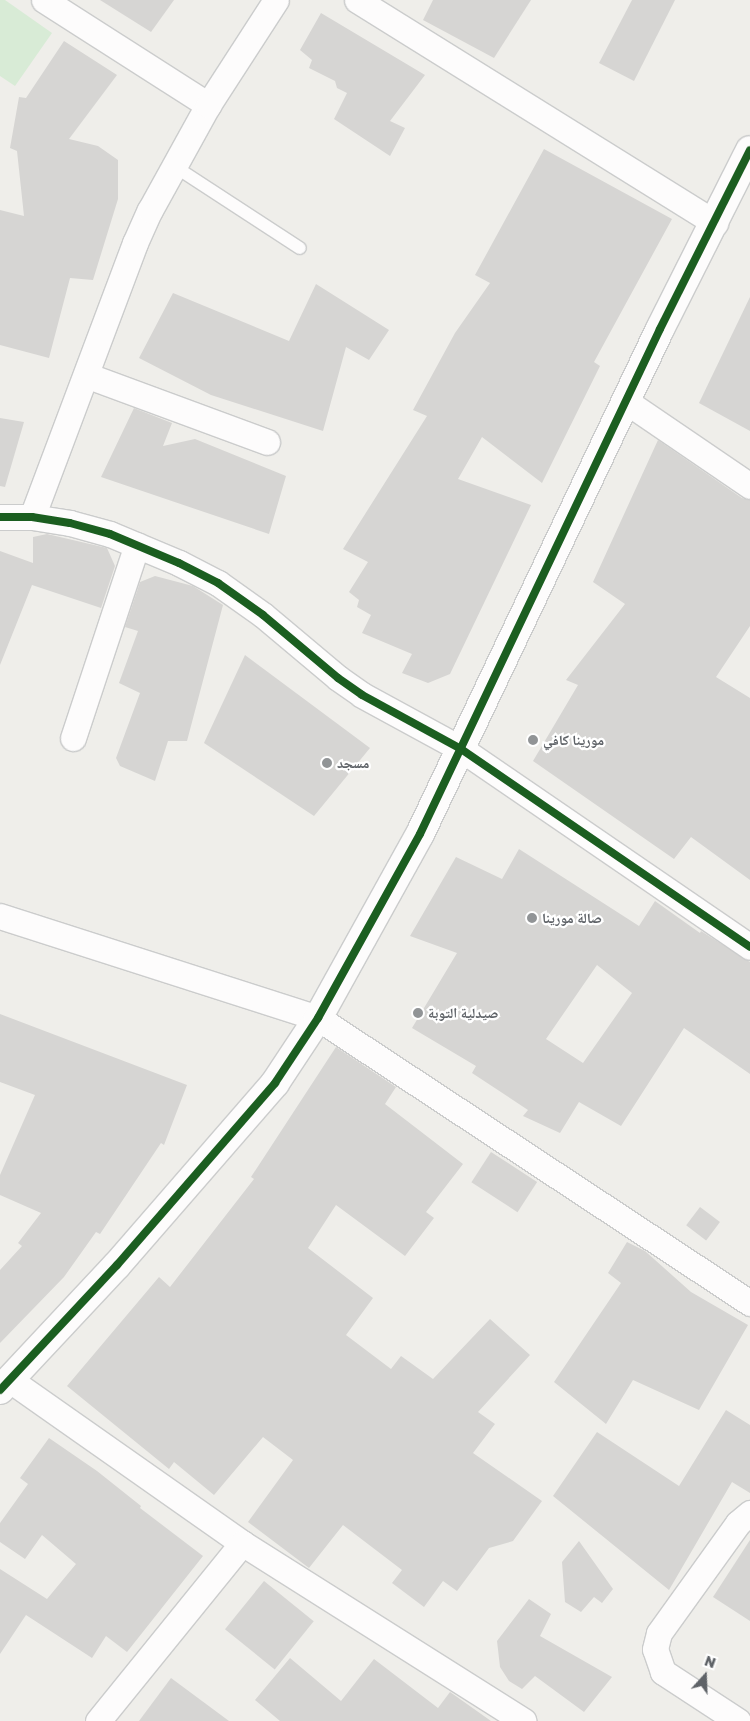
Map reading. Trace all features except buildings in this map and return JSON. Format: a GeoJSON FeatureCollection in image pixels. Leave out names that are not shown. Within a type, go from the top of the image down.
{"type":"FeatureCollection","features":[{"type":"Feature","properties":{"kind":"street"},"geometry":{"type":"LineString","coordinates":[[44,0],[208,105]]}},
{"type":"Feature","properties":{"kind":"street"},"geometry":{"type":"LineString","coordinates":[[32,517],[135,244],[174,166],[208,105],[276,0]]}},
{"type":"Feature","properties":{"kind":"street"},"geometry":{"type":"LineString","coordinates":[[357,0],[715,223]]}},
{"type":"Feature","properties":{"kind":"street"},"geometry":{"type":"LineString","coordinates":[[524,1721],[242,1543],[5,1385],[117,1265],[275,1083],[318,1018],[415,842],[627,402],[660,329],[715,223],[750,150]]}},
{"type":"Feature","properties":{"kind":"street"},"geometry":{"type":"LineString","coordinates":[[86,375],[267,442]]}},
{"type":"Feature","properties":{"kind":"street"},"geometry":{"type":"LineString","coordinates":[[627,402],[750,486]]}},
{"type":"Feature","properties":{"kind":"street"},"geometry":{"type":"LineString","coordinates":[[0,517],[32,517],[70,522],[137,545],[218,583],[263,615],[362,696],[461,749],[750,947]]}},
{"type":"Feature","properties":{"kind":"street"},"geometry":{"type":"LineString","coordinates":[[73,738],[137,545]]}},
{"type":"Feature","properties":{"kind":"street"},"geometry":{"type":"LineString","coordinates":[[0,916],[318,1018],[750,1303]]}},
{"type":"Feature","properties":{"kind":"street"},"geometry":{"type":"LineString","coordinates":[[738,1721],[663,1672],[655,1649],[659,1633],[738,1523],[750,1512]]}},
{"type":"Feature","properties":{"kind":"street"},"geometry":{"type":"LineString","coordinates":[[98,1721],[242,1543]]}},
{"type":"Feature","properties":{"kind":"lane"},"geometry":{"type":"LineString","coordinates":[[174,166],[300,248]]}},
{"type":"Feature","properties":{"kind":"green space"},"geometry":{"type":"Polygon","coordinates":[[[0,0],[5,0],[52,33],[15,86],[0,76],[0,0]]]}},
{"type":"Feature","properties":{"kind":"cycle path"},"geometry":{"type":"LineString","coordinates":[[0,1390],[117,1265],[275,1083],[318,1018],[420,834],[660,329],[750,150]]}},
{"type":"Feature","properties":{"kind":"cycle path"},"geometry":{"type":"LineString","coordinates":[[0,517],[32,517],[70,523],[110,534],[179,563],[218,583],[263,615],[338,678],[362,695],[461,749],[750,947]]}},
{"type":"Feature","properties":{"kind":"place","name":"مورينا كافي"},"geometry":{"type":"Point","coordinates":[533,740]}},
{"type":"Feature","properties":{"kind":"place","name":"مسجد"},"geometry":{"type":"Point","coordinates":[327,763]}},
{"type":"Feature","properties":{"kind":"place","name":"صالة مورينا"},"geometry":{"type":"Point","coordinates":[532,918]}},
{"type":"Feature","properties":{"kind":"place","name":"صيدلية التوبة"},"geometry":{"type":"Point","coordinates":[418,1013]}}]}
